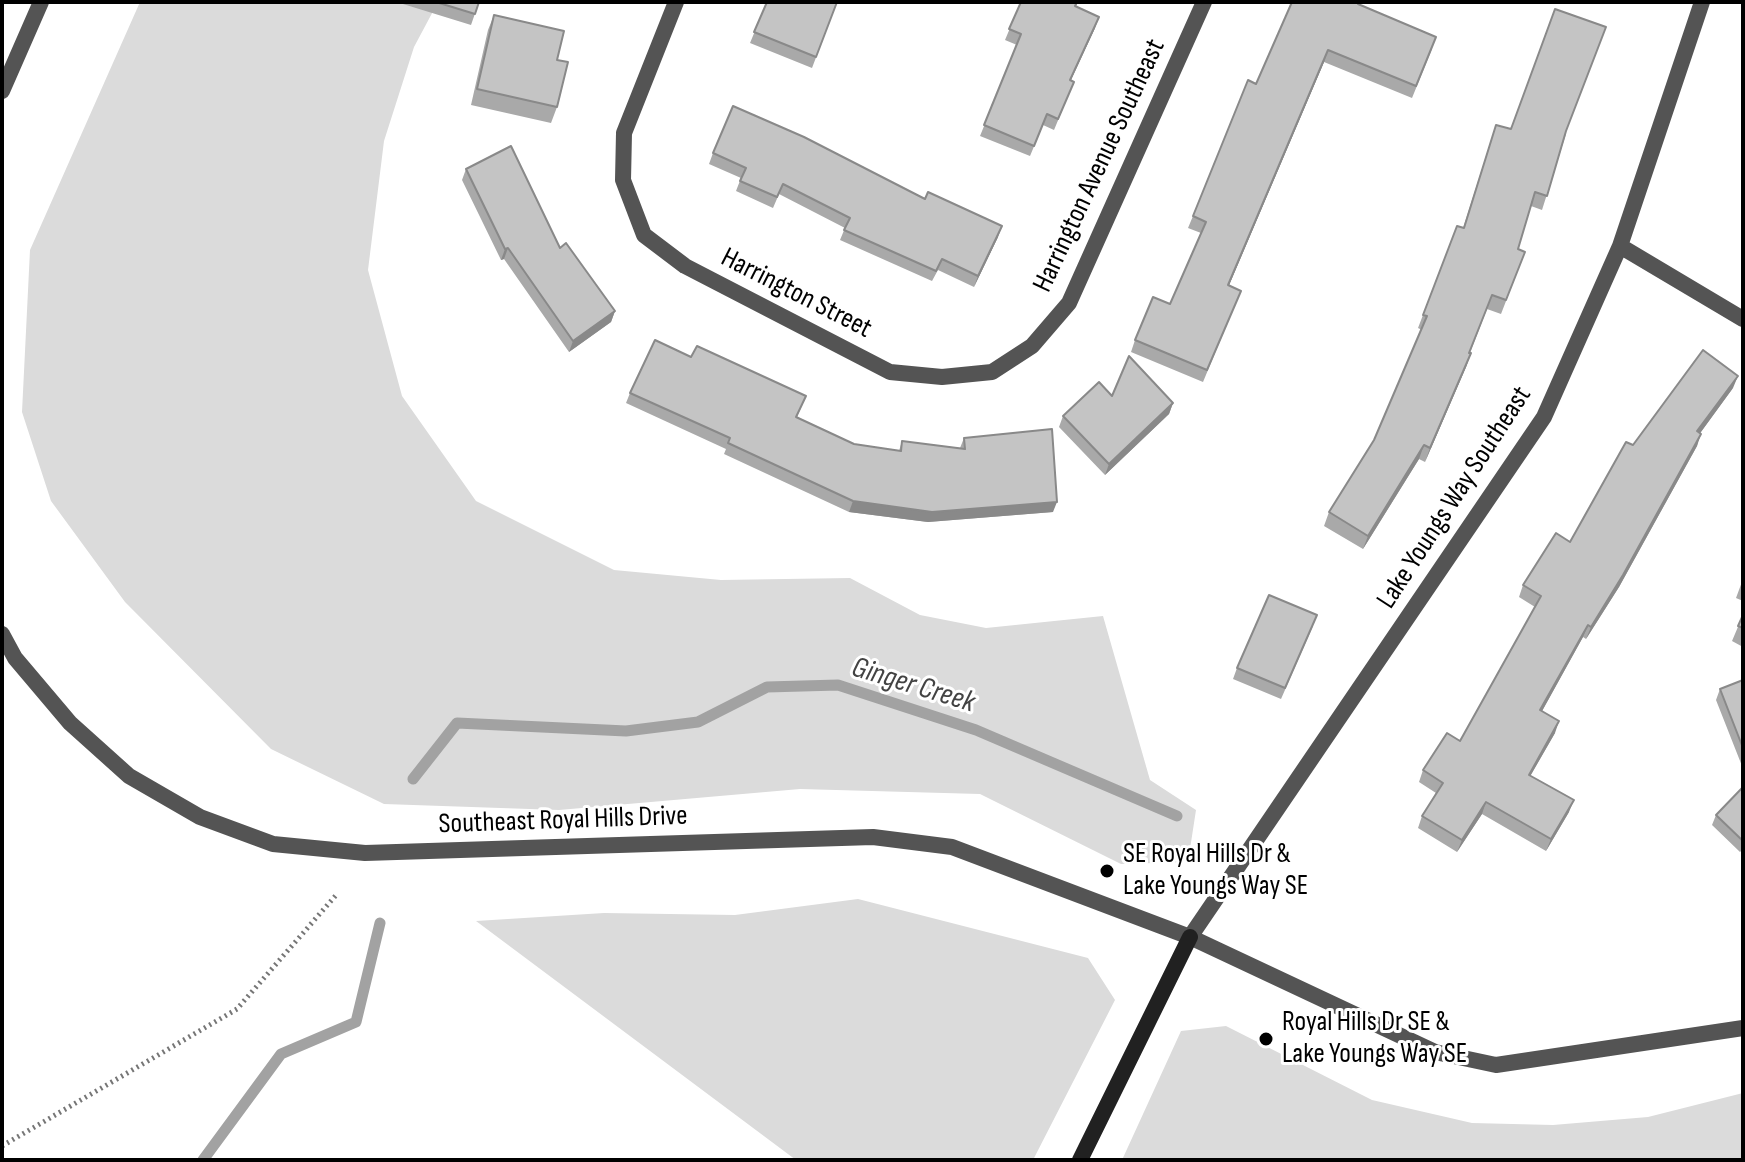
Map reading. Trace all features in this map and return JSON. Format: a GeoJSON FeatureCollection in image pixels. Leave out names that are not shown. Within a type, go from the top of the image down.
{"type":"FeatureCollection","features":[{"type":"Feature","properties":{"kind":"street"},"geometry":{"type":"LineString","coordinates":[[2,91],[41,2]]}},
{"type":"Feature","properties":{"kind":"street","name":"Harrington Street"},"geometry":{"type":"LineString","coordinates":[[676,2],[624,133],[623,180],[644,235],[685,266],[890,372],[942,377],[992,372]]}},
{"type":"Feature","properties":{"kind":"street","name":"Harrington Avenue Southeast"},"geometry":{"type":"LineString","coordinates":[[992,372],[1032,346],[1069,303],[1204,2]]}},
{"type":"Feature","properties":{"kind":"street","name":"Lake Youngs Way Southeast"},"geometry":{"type":"LineString","coordinates":[[1190,937],[1544,417],[1620,246],[1702,2]]}},
{"type":"Feature","properties":{"kind":"street"},"geometry":{"type":"LineString","coordinates":[[1620,246],[1743,319]]}},
{"type":"Feature","properties":{"kind":"street","name":"Southeast Royal Hills Drive"},"geometry":{"type":"LineString","coordinates":[[2,634],[15,658],[70,723],[129,776],[200,817],[273,844],[365,853],[873,837],[952,847],[1190,937],[1435,1052],[1496,1065],[1743,1028]]}},
{"type":"Feature","properties":{"kind":"street"},"geometry":{"type":"LineString","coordinates":[[1080,1160],[1190,937]]}},
{"type":"Feature","properties":{"kind":"path"},"geometry":{"type":"LineString","coordinates":[[2,1146],[237,1009],[337,894]]}},
{"type":"Feature","properties":{"kind":"shaded area"},"geometry":{"type":"Polygon","coordinates":[[[140,2],[438,2],[414,47],[384,141],[368,270],[402,396],[476,501],[614,570],[721,580],[850,578],[920,615],[986,628],[1103,616],[1150,780],[1196,810],[1188,862],[1121,864],[980,794],[800,789],[559,810],[384,804],[271,749],[125,602],[51,501],[22,412],[30,250],[140,2]]]}},
{"type":"Feature","properties":{"kind":"shaded area"},"geometry":{"type":"Polygon","coordinates":[[[858,899],[1088,958],[1115,1000],[1033,1160],[796,1160],[476,921],[604,913],[735,915],[858,899]]]}},
{"type":"Feature","properties":{"kind":"shaded area"},"geometry":{"type":"Polygon","coordinates":[[[1226,1026],[1372,1100],[1472,1123],[1553,1125],[1648,1117],[1743,1093],[1743,1160],[1122,1160],[1181,1031],[1226,1026]]]}},
{"type":"Feature","properties":{"kind":"building"},"geometry":{"type":"Polygon","coordinates":[[[436,2],[479,2],[475,14],[436,2]]]}},
{"type":"Feature","properties":{"kind":"building"},"geometry":{"type":"Polygon","coordinates":[[[767,2],[837,2],[816,57],[754,32],[767,2]]]}},
{"type":"Feature","properties":{"kind":"building"},"geometry":{"type":"Polygon","coordinates":[[[1021,2],[1077,2],[1075,6],[1099,17],[1070,80],[1074,82],[1058,119],[1047,114],[1034,146],[984,125],[1021,34],[1009,29],[1021,2]]]}},
{"type":"Feature","properties":{"kind":"building"},"geometry":{"type":"Polygon","coordinates":[[[1292,2],[1359,2],[1436,37],[1416,86],[1328,50],[1228,285],[1241,291],[1207,370],[1135,340],[1153,297],[1170,304],[1206,222],[1193,216],[1248,80],[1256,84],[1292,2]]]}},
{"type":"Feature","properties":{"kind":"building"},"geometry":{"type":"Polygon","coordinates":[[[1555,9],[1606,27],[1566,131],[1547,196],[1535,192],[1518,249],[1525,252],[1506,300],[1492,295],[1430,448],[1424,445],[1368,536],[1329,512],[1374,440],[1427,316],[1423,315],[1457,226],[1464,228],[1496,125],[1511,129],[1555,9]]]}},
{"type":"Feature","properties":{"kind":"building"},"geometry":{"type":"Polygon","coordinates":[[[494,15],[564,31],[557,60],[568,62],[557,107],[477,89],[494,15]]]}},
{"type":"Feature","properties":{"kind":"building"},"geometry":{"type":"Polygon","coordinates":[[[733,106],[804,137],[925,199],[928,192],[1002,226],[978,276],[942,259],[936,271],[844,230],[850,218],[783,184],[777,197],[740,181],[746,168],[713,153],[733,106]]]}},
{"type":"Feature","properties":{"kind":"building"},"geometry":{"type":"Polygon","coordinates":[[[511,146],[560,248],[566,243],[615,311],[573,341],[508,248],[505,249],[466,169],[511,146]]]}},
{"type":"Feature","properties":{"kind":"building"},"geometry":{"type":"Polygon","coordinates":[[[655,340],[691,357],[697,346],[806,396],[796,417],[854,444],[901,451],[902,441],[965,449],[964,438],[1052,429],[1057,502],[932,512],[853,501],[728,443],[730,438],[630,393],[655,340]]]}},
{"type":"Feature","properties":{"kind":"building"},"geometry":{"type":"Polygon","coordinates":[[[1703,350],[1738,376],[1697,431],[1701,434],[1623,575],[1591,627],[1588,625],[1540,710],[1559,721],[1529,775],[1574,800],[1551,839],[1486,802],[1462,840],[1422,816],[1443,783],[1423,770],[1447,733],[1460,741],[1541,596],[1523,585],[1556,533],[1570,542],[1626,442],[1633,445],[1703,350]]]}},
{"type":"Feature","properties":{"kind":"building"},"geometry":{"type":"Polygon","coordinates":[[[1129,356],[1173,403],[1109,464],[1063,416],[1099,382],[1112,396],[1129,356]]]}},
{"type":"Feature","properties":{"kind":"building"},"geometry":{"type":"Polygon","coordinates":[[[1269,595],[1317,615],[1285,688],[1237,668],[1269,595]]]}},
{"type":"Feature","properties":{"kind":"building"},"geometry":{"type":"Polygon","coordinates":[[[1743,680],[1743,748],[1720,689],[1743,680]]]}},
{"type":"Feature","properties":{"kind":"building"},"geometry":{"type":"Polygon","coordinates":[[[1743,787],[1743,841],[1716,815],[1743,787]]]}},
{"type":"Feature","properties":{"kind":"waterway","name":"Ginger Creek"},"geometry":{"type":"LineString","coordinates":[[413,779],[457,723],[626,731],[698,722],[767,687],[838,685],[976,730],[1177,816]]}},
{"type":"Feature","properties":{"kind":"waterway","name":"Ginger Creek"},"geometry":{"type":"LineString","coordinates":[[203,1160],[281,1054],[356,1022],[380,923]]}},
{"type":"Feature","properties":{"kind":"place","name":"SE Royal Hills Dr & Lake Youngs Way SE"},"geometry":{"type":"Point","coordinates":[1107,871]}},
{"type":"Feature","properties":{"kind":"place","name":"Royal Hills Dr SE & Lake Youngs Way SE"},"geometry":{"type":"Point","coordinates":[1266,1039]}}]}
